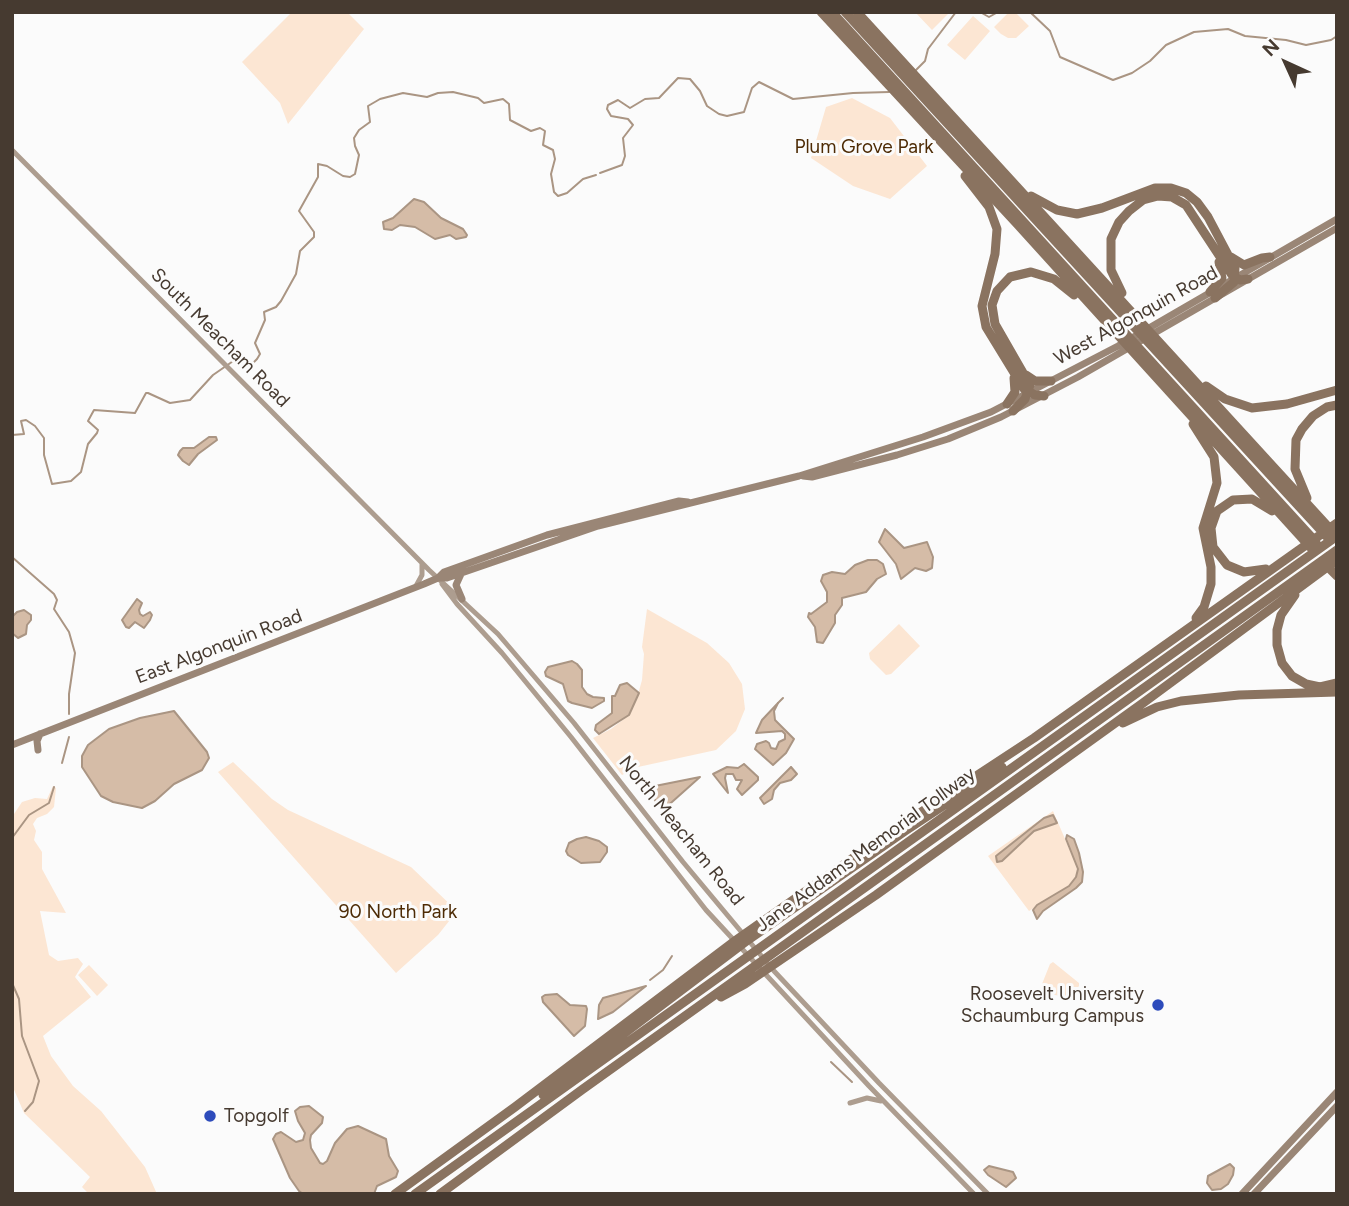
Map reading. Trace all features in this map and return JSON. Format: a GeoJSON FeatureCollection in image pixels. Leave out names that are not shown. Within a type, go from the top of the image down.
{"type":"FeatureCollection","features":[{"type":"Feature","properties":{"kind":"highway"},"geometry":{"type":"LineString","coordinates":[[821,12],[1100,316]]}},
{"type":"Feature","properties":{"kind":"highway"},"geometry":{"type":"LineString","coordinates":[[832,12],[1146,347],[1337,576]]}},
{"type":"Feature","properties":{"kind":"highway"},"geometry":{"type":"LineString","coordinates":[[845,12],[1146,347],[1318,522],[1337,536]]}},
{"type":"Feature","properties":{"kind":"highway"},"geometry":{"type":"LineString","coordinates":[[857,12],[992,159],[1124,323]]}},
{"type":"Feature","properties":{"kind":"highway"},"geometry":{"type":"LineString","coordinates":[[920,120],[984,199],[994,218],[996,247],[982,312],[986,327],[1029,393],[1044,396]]}},
{"type":"Feature","properties":{"kind":"highway"},"geometry":{"type":"LineString","coordinates":[[992,159],[1030,194],[1047,206],[1067,213],[1092,211],[1154,188],[1177,189],[1190,196],[1199,205],[1235,268],[1234,282],[1213,295]]}},
{"type":"Feature","properties":{"kind":"highway"},"geometry":{"type":"LineString","coordinates":[[1124,323],[1121,292],[1111,270],[1111,239],[1123,217],[1143,201],[1153,197],[1168,196],[1186,205],[1235,277],[1248,279]]}},
{"type":"Feature","properties":{"kind":"highway"},"geometry":{"type":"LineString","coordinates":[[1203,229],[1223,273],[1213,295]]}},
{"type":"Feature","properties":{"kind":"highway"},"geometry":{"type":"LineString","coordinates":[[1229,255],[1244,265],[1270,257]]}},
{"type":"Feature","properties":{"kind":"highway"},"geometry":{"type":"LineString","coordinates":[[1010,407],[1029,393],[1030,385],[992,314],[995,296],[1006,279],[1018,273],[1031,272],[1046,276],[1063,285],[1100,316],[1124,323]]}},
{"type":"Feature","properties":{"kind":"highway"},"geometry":{"type":"LineString","coordinates":[[1146,347],[1175,358],[1215,393],[1245,407],[1287,404],[1337,390]]}},
{"type":"Feature","properties":{"kind":"highway"},"geometry":{"type":"LineString","coordinates":[[1138,664],[1198,616],[1207,600],[1211,567],[1203,528],[1217,482],[1213,457],[1146,347]]}},
{"type":"Feature","properties":{"kind":"highway"},"geometry":{"type":"LineString","coordinates":[[1175,358],[1312,509]]}},
{"type":"Feature","properties":{"kind":"highway"},"geometry":{"type":"LineString","coordinates":[[1010,366],[1016,387],[1010,407]]}},
{"type":"Feature","properties":{"kind":"highway"},"geometry":{"type":"LineString","coordinates":[[1025,373],[1035,381],[1051,381]]}},
{"type":"Feature","properties":{"kind":"highway"},"geometry":{"type":"LineString","coordinates":[[692,1012],[745,984],[877,895],[1337,561],[1301,534],[1178,402]]}},
{"type":"Feature","properties":{"kind":"highway"},"geometry":{"type":"LineString","coordinates":[[1337,405],[1324,409],[1309,420],[1299,434],[1295,447],[1295,469],[1318,522],[1337,549]]}},
{"type":"Feature","properties":{"kind":"highway"},"geometry":{"type":"LineString","coordinates":[[1289,557],[1260,572],[1233,569],[1222,561],[1213,547],[1210,532],[1213,519],[1228,502],[1247,498],[1264,505],[1289,528],[1301,534]]}},
{"type":"Feature","properties":{"kind":"highway"},"geometry":{"type":"LineString","coordinates":[[395,1194],[525,1100],[732,943],[880,839],[1034,738],[1337,523]]}},
{"type":"Feature","properties":{"kind":"highway","name":"Jane Addams Memorial Tollway"},"geometry":{"type":"LineString","coordinates":[[415,1194],[1337,536]]}},
{"type":"Feature","properties":{"kind":"highway","name":"Jane Addams Memorial Tollway"},"geometry":{"type":"LineString","coordinates":[[440,1194],[1337,549]]}},
{"type":"Feature","properties":{"kind":"highway"},"geometry":{"type":"LineString","coordinates":[[1306,582],[1280,615],[1276,637],[1279,657],[1292,676],[1306,684],[1320,687],[1337,683]]}},
{"type":"Feature","properties":{"kind":"highway"},"geometry":{"type":"LineString","coordinates":[[1028,785],[1115,728],[1157,707],[1181,701],[1239,695],[1337,692]]}},
{"type":"Feature","properties":{"kind":"highway"},"geometry":{"type":"LineString","coordinates":[[415,1194],[748,940],[905,831],[1007,764],[1026,757]]}},
{"type":"Feature","properties":{"kind":"main road","name":"South Meacham Road"},"geometry":{"type":"LineString","coordinates":[[12,150],[407,547]]}},
{"type":"Feature","properties":{"kind":"main road","name":"West Algonquin Road"},"geometry":{"type":"LineString","coordinates":[[1235,277],[1337,219]]}},
{"type":"Feature","properties":{"kind":"main road","name":"West Algonquin Road"},"geometry":{"type":"LineString","coordinates":[[1029,393],[1248,279],[1337,228]]}},
{"type":"Feature","properties":{"kind":"main road","name":"West Algonquin Road"},"geometry":{"type":"LineString","coordinates":[[945,429],[1044,396],[1213,295]]}},
{"type":"Feature","properties":{"kind":"main road","name":"West Algonquin Road"},"geometry":{"type":"LineString","coordinates":[[948,439],[1010,407]]}},
{"type":"Feature","properties":{"kind":"main road","name":"East Algonquin Road"},"geometry":{"type":"LineString","coordinates":[[438,578],[447,578],[598,526],[799,476],[945,429]]}},
{"type":"Feature","properties":{"kind":"main road","name":"East Algonquin Road"},"geometry":{"type":"LineString","coordinates":[[799,476],[812,477],[948,439]]}},
{"type":"Feature","properties":{"kind":"main road","name":"East Algonquin Road"},"geometry":{"type":"LineString","coordinates":[[12,745],[415,588],[438,578],[444,572],[547,534],[679,501],[689,502]]}},
{"type":"Feature","properties":{"kind":"main road","name":"North Meacham Road"},"geometry":{"type":"LineString","coordinates":[[407,547],[526,665],[774,971],[988,1194]]}},
{"type":"Feature","properties":{"kind":"main road"},"geometry":{"type":"LineString","coordinates":[[415,588],[422,575],[422,563]]}},
{"type":"Feature","properties":{"kind":"main road"},"geometry":{"type":"LineString","coordinates":[[462,573],[456,585],[462,599]]}},
{"type":"Feature","properties":{"kind":"main road","name":"North Meacham Road"},"geometry":{"type":"LineString","coordinates":[[438,578],[457,604],[572,737],[683,883],[765,976],[974,1194]]}},
{"type":"Feature","properties":{"kind":"main road"},"geometry":{"type":"LineString","coordinates":[[38,750],[37,741],[41,734]]}},
{"type":"Feature","properties":{"kind":"main road"},"geometry":{"type":"LineString","coordinates":[[1242,1194],[1337,1092]]}},
{"type":"Feature","properties":{"kind":"main road"},"geometry":{"type":"LineString","coordinates":[[850,1103],[867,1098],[884,1101]]}},
{"type":"Feature","properties":{"kind":"main road"},"geometry":{"type":"LineString","coordinates":[[1254,1194],[1337,1106]]}},
{"type":"Feature","properties":{"kind":"main road"},"geometry":{"type":"LineString","coordinates":[[912,1131],[927,1132]]}},
{"type":"Feature","properties":{"kind":"green space"},"geometry":{"type":"Polygon","coordinates":[[[292,12],[347,12],[364,29],[288,124],[280,103],[242,62],[292,12]]]}},
{"type":"Feature","properties":{"kind":"green space"},"geometry":{"type":"Polygon","coordinates":[[[915,12],[950,12],[932,30],[915,12]]]}},
{"type":"Feature","properties":{"kind":"green space"},"geometry":{"type":"Polygon","coordinates":[[[1009,12],[1015,12],[1029,26],[1016,38],[1008,38],[994,27],[1009,12]]]}},
{"type":"Feature","properties":{"kind":"green space"},"geometry":{"type":"Polygon","coordinates":[[[973,16],[990,31],[965,60],[947,45],[973,16]]]}},
{"type":"Feature","properties":{"kind":"green space","name":"Plum Grove Park"},"geometry":{"type":"Polygon","coordinates":[[[852,98],[890,118],[927,166],[890,199],[853,186],[811,158],[826,107],[852,98]]]}},
{"type":"Feature","properties":{"kind":"green space"},"geometry":{"type":"Polygon","coordinates":[[[647,609],[707,643],[729,663],[742,684],[745,709],[736,731],[716,750],[638,767],[622,775],[593,738],[611,729],[629,715],[637,698],[642,680],[642,647],[647,609]]]}},
{"type":"Feature","properties":{"kind":"green space"},"geometry":{"type":"Polygon","coordinates":[[[899,624],[920,646],[891,674],[886,675],[870,659],[869,653],[899,624]]]}},
{"type":"Feature","properties":{"kind":"green space","name":"90 North Park"},"geometry":{"type":"Polygon","coordinates":[[[233,762],[272,799],[288,810],[411,867],[457,911],[438,935],[396,973],[218,772],[233,762]]]}},
{"type":"Feature","properties":{"kind":"green space"},"geometry":{"type":"Polygon","coordinates":[[[53,786],[56,788],[54,807],[37,818],[33,824],[36,831],[34,840],[42,852],[42,869],[66,913],[40,911],[49,955],[58,961],[78,958],[83,964],[75,977],[91,997],[43,1036],[51,1056],[73,1086],[101,1111],[145,1167],[157,1194],[89,1194],[82,1187],[90,1177],[24,1113],[12,1085],[12,817],[22,802],[35,798],[47,799],[53,786]]]}},
{"type":"Feature","properties":{"kind":"green space"},"geometry":{"type":"Polygon","coordinates":[[[1053,811],[1078,869],[1076,878],[1069,886],[1029,911],[988,856],[1053,811]]]}},
{"type":"Feature","properties":{"kind":"green space"},"geometry":{"type":"Polygon","coordinates":[[[1053,962],[1079,983],[1074,992],[1075,996],[1071,998],[1055,995],[1042,984],[1053,962]]]}},
{"type":"Feature","properties":{"kind":"green space"},"geometry":{"type":"Polygon","coordinates":[[[89,965],[108,985],[97,996],[78,975],[89,965]]]}},
{"type":"Feature","properties":{"kind":"shaded area"},"geometry":{"type":"Polygon","coordinates":[[[414,199],[424,202],[441,218],[463,229],[466,237],[456,239],[450,235],[435,239],[415,227],[400,225],[392,230],[384,229],[383,222],[393,218],[414,199]]]}},
{"type":"Feature","properties":{"kind":"shaded area"},"geometry":{"type":"Polygon","coordinates":[[[209,437],[216,437],[217,440],[198,454],[189,465],[178,455],[183,448],[194,448],[209,437]]]}},
{"type":"Feature","properties":{"kind":"shaded area"},"geometry":{"type":"Polygon","coordinates":[[[885,529],[904,548],[927,542],[933,557],[932,568],[926,571],[915,568],[901,579],[896,564],[879,542],[885,529]]]}},
{"type":"Feature","properties":{"kind":"shaded area"},"geometry":{"type":"Polygon","coordinates":[[[877,560],[883,564],[886,574],[877,579],[866,592],[842,598],[842,605],[835,615],[835,623],[823,643],[817,642],[815,627],[808,617],[809,613],[827,602],[827,592],[821,581],[823,575],[832,572],[845,574],[855,565],[877,560]]]}},
{"type":"Feature","properties":{"kind":"shaded area"},"geometry":{"type":"Polygon","coordinates":[[[137,599],[142,603],[140,614],[143,616],[150,612],[152,615],[144,628],[135,622],[129,628],[126,627],[122,620],[137,599]]]}},
{"type":"Feature","properties":{"kind":"shaded area"},"geometry":{"type":"Polygon","coordinates":[[[24,610],[31,615],[31,620],[26,634],[18,638],[12,633],[12,617],[24,610]]]}},
{"type":"Feature","properties":{"kind":"shaded area"},"geometry":{"type":"Polygon","coordinates":[[[572,661],[582,670],[582,687],[587,694],[604,698],[604,701],[592,708],[572,703],[568,701],[563,684],[546,676],[548,667],[572,661]]]}},
{"type":"Feature","properties":{"kind":"shaded area"},"geometry":{"type":"Polygon","coordinates":[[[627,683],[639,693],[629,715],[599,734],[595,730],[596,725],[612,713],[612,696],[615,696],[620,685],[627,683]]]}},
{"type":"Feature","properties":{"kind":"shaded area"},"geometry":{"type":"Polygon","coordinates":[[[778,703],[774,711],[775,720],[794,739],[786,753],[773,765],[755,749],[757,744],[766,741],[771,748],[776,749],[779,742],[785,739],[785,734],[782,731],[756,733],[762,720],[778,703]]]}},
{"type":"Feature","properties":{"kind":"shaded area"},"geometry":{"type":"Polygon","coordinates":[[[174,711],[207,752],[209,758],[202,770],[174,784],[155,801],[142,808],[113,802],[101,796],[82,767],[82,756],[88,745],[109,729],[140,718],[174,711]]]}},
{"type":"Feature","properties":{"kind":"shaded area"},"geometry":{"type":"Polygon","coordinates":[[[744,764],[758,780],[742,795],[737,789],[742,780],[736,780],[733,774],[726,774],[728,793],[713,774],[727,767],[738,768],[744,764]]]}},
{"type":"Feature","properties":{"kind":"shaded area"},"geometry":{"type":"Polygon","coordinates":[[[791,767],[797,774],[791,780],[780,783],[774,790],[772,799],[764,804],[760,798],[791,767]]]}},
{"type":"Feature","properties":{"kind":"shaded area"},"geometry":{"type":"Polygon","coordinates":[[[700,777],[663,810],[658,808],[655,800],[646,792],[646,788],[700,777]]]}},
{"type":"Feature","properties":{"kind":"shaded area"},"geometry":{"type":"Polygon","coordinates":[[[1053,815],[1057,823],[1034,831],[1002,861],[997,862],[996,856],[1044,818],[1053,815]]]}},
{"type":"Feature","properties":{"kind":"shaded area"},"geometry":{"type":"Polygon","coordinates":[[[1067,835],[1074,839],[1079,853],[1082,882],[1043,911],[1037,919],[1033,910],[1037,905],[1069,886],[1076,877],[1078,869],[1066,839],[1067,835]]]}},
{"type":"Feature","properties":{"kind":"shaded area"},"geometry":{"type":"Polygon","coordinates":[[[586,837],[607,847],[607,852],[600,862],[581,863],[568,855],[566,851],[569,843],[586,837]]]}},
{"type":"Feature","properties":{"kind":"shaded area"},"geometry":{"type":"Polygon","coordinates":[[[646,986],[613,1012],[598,1019],[599,1005],[603,998],[646,986]]]}},
{"type":"Feature","properties":{"kind":"shaded area"},"geometry":{"type":"Polygon","coordinates":[[[557,994],[570,1005],[586,1006],[585,1026],[574,1036],[543,1002],[542,997],[545,995],[557,994]]]}},
{"type":"Feature","properties":{"kind":"shaded area"},"geometry":{"type":"Polygon","coordinates":[[[309,1106],[323,1117],[310,1140],[311,1148],[320,1163],[327,1161],[335,1143],[347,1129],[358,1126],[386,1139],[389,1156],[398,1171],[396,1177],[377,1186],[374,1194],[303,1194],[299,1191],[290,1178],[273,1139],[281,1132],[296,1142],[303,1140],[305,1133],[295,1111],[309,1106]]]}},
{"type":"Feature","properties":{"kind":"shaded area"},"geometry":{"type":"Polygon","coordinates":[[[1230,1164],[1234,1168],[1228,1184],[1221,1189],[1212,1190],[1207,1183],[1208,1176],[1230,1164]]]}},
{"type":"Feature","properties":{"kind":"shaded area"},"geometry":{"type":"Polygon","coordinates":[[[989,1166],[1013,1172],[1016,1178],[1006,1187],[988,1175],[984,1170],[989,1166]]]}},
{"type":"Feature","properties":{"kind":"waterway"},"geometry":{"type":"LineString","coordinates":[[916,70],[925,61],[928,49],[956,12]]}},
{"type":"Feature","properties":{"kind":"waterway"},"geometry":{"type":"LineString","coordinates":[[980,12],[989,17],[998,12]]}},
{"type":"Feature","properties":{"kind":"waterway"},"geometry":{"type":"LineString","coordinates":[[1030,12],[1050,31],[1060,57],[1113,80],[1132,73],[1150,61],[1166,45],[1194,32],[1228,29],[1245,36],[1306,45],[1331,40],[1337,36]]}},
{"type":"Feature","properties":{"kind":"waterway"},"geometry":{"type":"LineString","coordinates":[[600,173],[622,165],[625,156],[623,138],[633,125],[628,119],[611,116],[608,105],[618,100],[630,108],[645,99],[659,98],[678,78],[690,79],[707,106],[727,116],[744,112],[752,88],[759,82],[793,99],[889,92]]}},
{"type":"Feature","properties":{"kind":"waterway"},"geometry":{"type":"LineString","coordinates":[[12,435],[24,434],[21,421],[26,420],[35,426],[44,438],[44,455],[52,484],[71,481],[81,472],[88,444],[98,430],[88,421],[94,410],[135,413],[146,393],[170,403],[190,400],[213,375],[239,357],[253,363],[260,354],[255,343],[265,320],[264,312],[276,307],[281,301],[296,274],[300,251],[314,237],[314,232],[299,211],[318,177],[318,164],[343,176],[350,177],[355,174],[359,155],[354,138],[359,130],[370,122],[368,106],[380,99],[403,93],[427,97],[453,92],[478,98],[484,103],[503,99],[509,104],[510,120],[531,131],[540,128],[545,131],[543,145],[553,150],[555,159],[551,174],[554,192],[558,196],[567,193],[583,179],[596,175]]}},
{"type":"Feature","properties":{"kind":"waterway"},"geometry":{"type":"LineString","coordinates":[[12,557],[54,594],[57,600],[54,609],[69,632],[75,653],[69,714]]}},
{"type":"Feature","properties":{"kind":"waterway"},"geometry":{"type":"LineString","coordinates":[[778,703],[783,698]]}},
{"type":"Feature","properties":{"kind":"waterway"},"geometry":{"type":"LineString","coordinates":[[62,763],[69,737]]}},
{"type":"Feature","properties":{"kind":"waterway"},"geometry":{"type":"LineString","coordinates":[[12,838],[29,815],[49,803],[54,787]]}},
{"type":"Feature","properties":{"kind":"waterway"},"geometry":{"type":"LineString","coordinates":[[650,980],[663,970],[672,956]]}},
{"type":"Feature","properties":{"kind":"waterway"},"geometry":{"type":"LineString","coordinates":[[12,983],[19,999],[22,1036],[39,1081],[33,1102],[25,1111]]}},
{"type":"Feature","properties":{"kind":"waterway"},"geometry":{"type":"LineString","coordinates":[[831,1062],[852,1082]]}},
{"type":"Feature","properties":{"kind":"place","name":"Roosevelt University Schaumburg Campus"},"geometry":{"type":"Point","coordinates":[1158,1005]}},
{"type":"Feature","properties":{"kind":"place","name":"Topgolf"},"geometry":{"type":"Point","coordinates":[210,1116]}}]}
